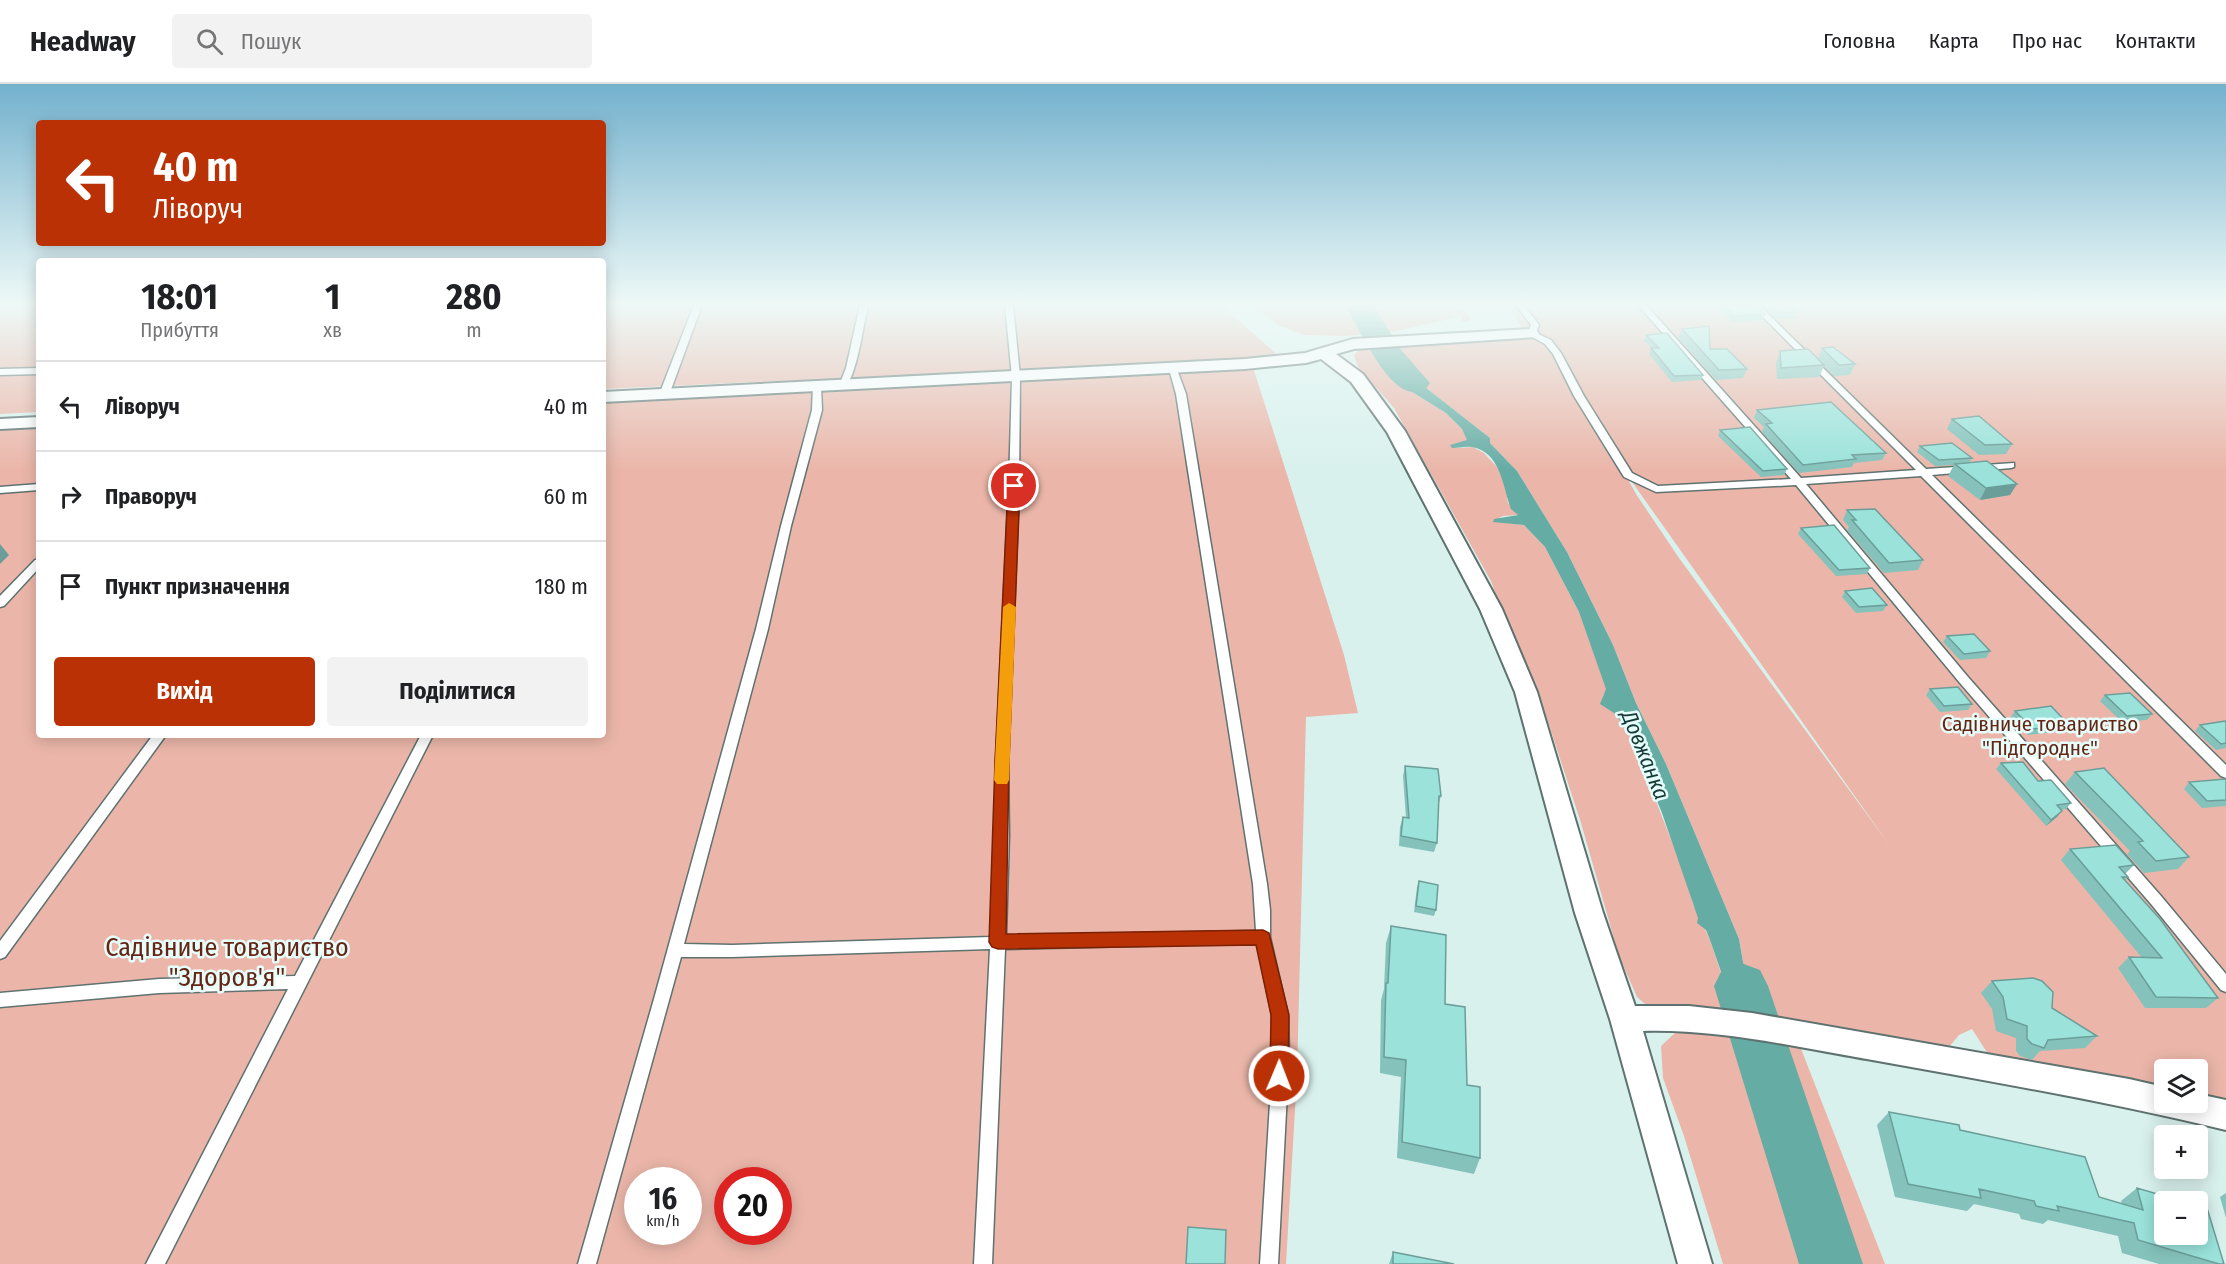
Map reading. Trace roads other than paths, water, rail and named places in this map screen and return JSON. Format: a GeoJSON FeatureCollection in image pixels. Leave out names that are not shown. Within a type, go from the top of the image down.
{"type":"FeatureCollection","features":[{"type":"Feature","properties":{"kind":"street"},"geometry":{"type":"LineString","coordinates":[[606,397],[1173,369],[1285,360]]}},
{"type":"Feature","properties":{"kind":"street"},"geometry":{"type":"LineString","coordinates":[[1333,360],[1357,378],[1396,431],[1491,609],[1526,692],[1589,913],[1625,1020],[1695,1264]]}},
{"type":"Feature","properties":{"kind":"street"},"geometry":{"type":"LineString","coordinates":[[0,424],[36,422]]}},
{"type":"Feature","properties":{"kind":"street"},"geometry":{"type":"LineString","coordinates":[[1625,1020],[1658,1017],[1725,1022],[1781,1030],[2101,1087],[2154,1099]]}},
{"type":"Feature","properties":{"kind":"street"},"geometry":{"type":"LineString","coordinates":[[2208,1111],[2226,1115]]}},
{"type":"Feature","properties":{"kind":"lane"},"geometry":{"type":"LineString","coordinates":[[663,395],[677,360]]}},
{"type":"Feature","properties":{"kind":"lane"},"geometry":{"type":"LineString","coordinates":[[843,386],[852,360]]}},
{"type":"Feature","properties":{"kind":"lane"},"geometry":{"type":"LineString","coordinates":[[983,1264],[998,942],[1016,377],[1015,360]]}},
{"type":"Feature","properties":{"kind":"lane"},"geometry":{"type":"LineString","coordinates":[[1561,360],[1579,396],[1610,443],[1618,461],[1628,474],[1642,484],[1656,489],[1677,490],[2011,465]]}},
{"type":"Feature","properties":{"kind":"lane"},"geometry":{"type":"LineString","coordinates":[[1691,360],[1798,481],[1964,680],[2156,900],[2226,985]]}},
{"type":"Feature","properties":{"kind":"lane"},"geometry":{"type":"LineString","coordinates":[[1810,360],[2226,773]]}},
{"type":"Feature","properties":{"kind":"lane"},"geometry":{"type":"LineString","coordinates":[[1173,369],[1182,404],[1247,802],[1263,910],[1263,938],[1280,1015],[1281,1055],[1269,1264]]}},
{"type":"Feature","properties":{"kind":"lane"},"geometry":{"type":"LineString","coordinates":[[0,372],[36,371]]}},
{"type":"Feature","properties":{"kind":"lane"},"geometry":{"type":"LineString","coordinates":[[587,1264],[676,950],[762,629],[786,526],[817,410],[816,387]]}},
{"type":"Feature","properties":{"kind":"lane"},"geometry":{"type":"LineString","coordinates":[[0,490],[36,488]]}},
{"type":"Feature","properties":{"kind":"lane"},"geometry":{"type":"LineString","coordinates":[[0,603],[36,565]]}},
{"type":"Feature","properties":{"kind":"lane"},"geometry":{"type":"LineString","coordinates":[[0,953],[158,738]]}},
{"type":"Feature","properties":{"kind":"lane"},"geometry":{"type":"LineString","coordinates":[[155,1264],[426,738]]}},
{"type":"Feature","properties":{"kind":"lane"},"geometry":{"type":"LineString","coordinates":[[676,950],[713,953],[810,947],[1263,938]]}},
{"type":"Feature","properties":{"kind":"lane"},"geometry":{"type":"LineString","coordinates":[[0,1000],[159,986],[299,982]]}},
{"type":"Feature","properties":{"kind":"water"},"geometry":{"type":"Polygon","coordinates":[[[1386,360],[1407,360],[1425,387],[1490,438],[1490,443],[1517,471],[1567,552],[1613,645],[1636,703],[1666,764],[1739,939],[1752,1014],[1735,1012],[1706,930],[1697,923],[1698,918],[1662,813],[1627,729],[1614,713],[1600,704],[1606,689],[1579,612],[1545,547],[1524,525],[1493,522],[1494,519],[1518,515],[1511,509],[1495,463],[1482,450],[1472,447],[1452,448],[1450,445],[1467,440],[1462,429],[1446,413],[1412,392],[1396,377],[1386,360]]]}},
{"type":"Feature","properties":{"kind":"waterway","name":"Довжанка"},"geometry":{"type":"LineString","coordinates":[[1393,360],[1414,383]]}},
{"type":"Feature","properties":{"kind":"waterway","name":"Довжанка"},"geometry":{"type":"LineString","coordinates":[[1741,986],[1831,1264]]}},
{"type":"Feature","properties":{"kind":"park label","name":"Садівниче товариство \"Підгороднє\""},"geometry":{"type":"Point","coordinates":[2040,736]}},
{"type":"Feature","properties":{"kind":"park label","name":"Садівниче товариство \"Здоров'я\""},"geometry":{"type":"Point","coordinates":[227,962]}}]}
